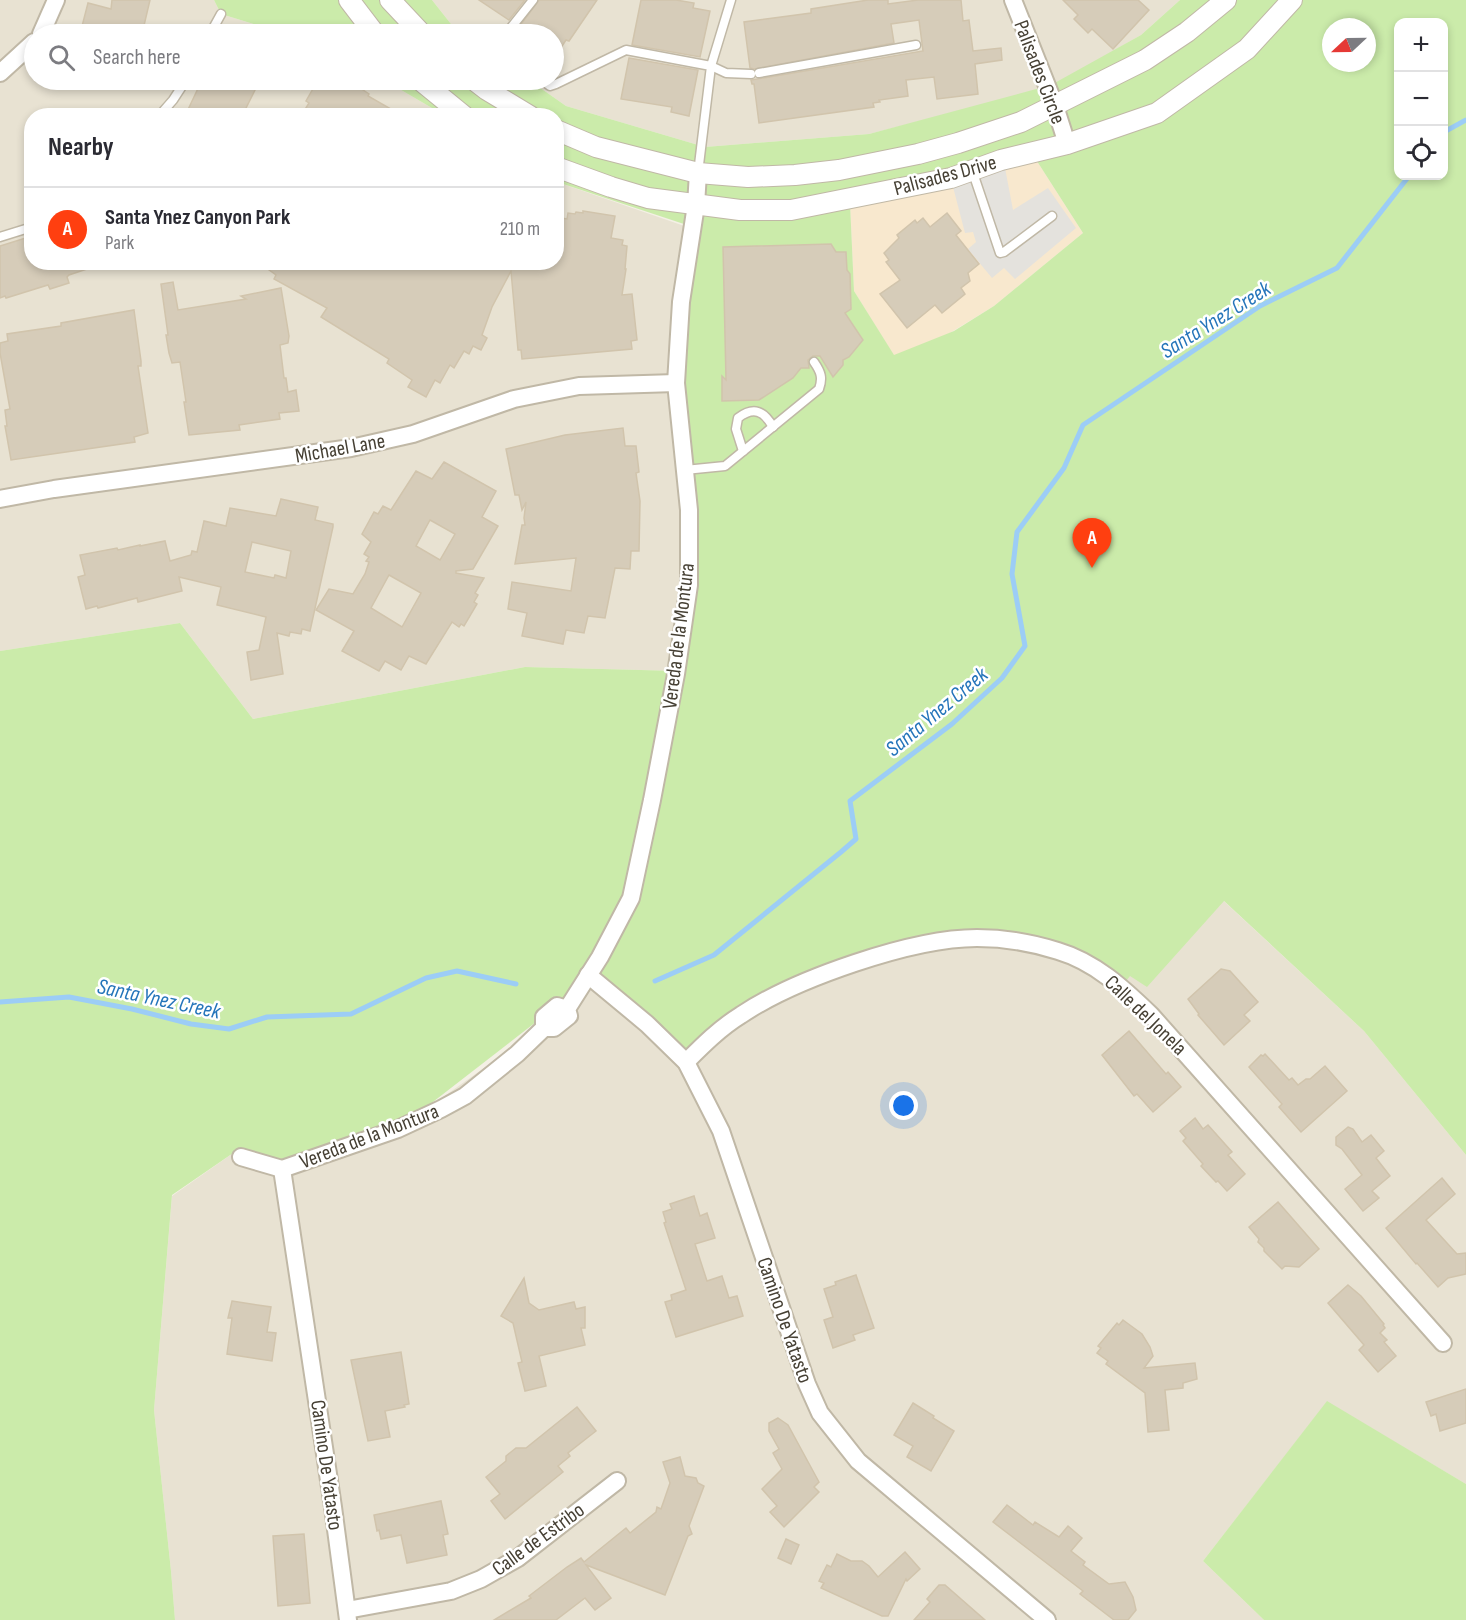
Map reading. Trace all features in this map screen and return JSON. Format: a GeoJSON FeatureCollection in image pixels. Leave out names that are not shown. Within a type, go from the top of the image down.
{"type":"FeatureCollection","features":[{"type":"Feature","properties":{"kind":"street"},"geometry":{"type":"LineString","coordinates":[[45,24],[56,0]]}},
{"type":"Feature","properties":{"kind":"street"},"geometry":{"type":"LineString","coordinates":[[349,0],[367,24]]}},
{"type":"Feature","properties":{"kind":"street"},"geometry":{"type":"LineString","coordinates":[[390,0],[413,24]]}},
{"type":"Feature","properties":{"kind":"street","name":"Palisades Circle"},"geometry":{"type":"LineString","coordinates":[[1013,0],[1055,106],[1067,144]]}},
{"type":"Feature","properties":{"kind":"street","name":"Palisades Drive"},"geometry":{"type":"LineString","coordinates":[[564,133],[596,147],[698,174],[748,177],[839,170],[918,154],[1021,122],[1145,60],[1187,32],[1226,0]]}},
{"type":"Feature","properties":{"kind":"street","name":"Palisades Drive"},"geometry":{"type":"LineString","coordinates":[[564,170],[611,188],[648,198],[740,210],[791,210],[951,178],[1001,160],[1067,144],[1157,114],[1246,49],[1292,0]]}},
{"type":"Feature","properties":{"kind":"street"},"geometry":{"type":"LineString","coordinates":[[0,74],[24,51]]}},
{"type":"Feature","properties":{"kind":"street"},"geometry":{"type":"LineString","coordinates":[[432,90],[454,108]]}},
{"type":"Feature","properties":{"kind":"street"},"geometry":{"type":"LineString","coordinates":[[487,90],[517,108]]}},
{"type":"Feature","properties":{"kind":"street","name":"Vereda de la Montura"},"geometry":{"type":"LineString","coordinates":[[240,1157],[282,1169],[398,1129],[441,1109],[487,1080],[544,1028],[554,1028],[569,1016],[567,1009],[600,957],[631,897],[676,674],[689,585],[689,510],[676,382],[681,302],[696,205],[698,174]]}},
{"type":"Feature","properties":{"kind":"street","name":"Michael Lane"},"geometry":{"type":"LineString","coordinates":[[0,499],[54,489],[351,448],[413,434],[514,399],[579,386],[676,382]]}},
{"type":"Feature","properties":{"kind":"street","name":"Calle del Jonela"},"geometry":{"type":"LineString","coordinates":[[686,1062],[710,1038],[762,1002],[785,990],[908,947],[977,938],[1016,941],[1058,951],[1090,964],[1122,986],[1151,1015],[1443,1343]]}},
{"type":"Feature","properties":{"kind":"street","name":"Camino De Yatasto"},"geometry":{"type":"LineString","coordinates":[[588,975],[647,1024],[686,1062],[721,1131],[807,1384],[820,1413],[858,1461],[1047,1620]]}},
{"type":"Feature","properties":{"kind":"street","name":"Camino De Yatasto"},"geometry":{"type":"LineString","coordinates":[[282,1169],[347,1615]]}},
{"type":"Feature","properties":{"kind":"street","name":"Calle de Estribo"},"geometry":{"type":"LineString","coordinates":[[347,1615],[451,1591],[482,1579],[518,1558],[618,1481]]}},
{"type":"Feature","properties":{"kind":"lane"},"geometry":{"type":"LineString","coordinates":[[514,24],[533,0]]}},
{"type":"Feature","properties":{"kind":"lane"},"geometry":{"type":"LineString","coordinates":[[698,174],[711,66],[731,0]]}},
{"type":"Feature","properties":{"kind":"lane"},"geometry":{"type":"LineString","coordinates":[[216,24],[221,14]]}},
{"type":"Feature","properties":{"kind":"lane"},"geometry":{"type":"LineString","coordinates":[[564,80],[626,50],[711,66],[726,73],[755,74],[916,45]]}},
{"type":"Feature","properties":{"kind":"lane"},"geometry":{"type":"LineString","coordinates":[[166,108],[180,90]]}},
{"type":"Feature","properties":{"kind":"lane"},"geometry":{"type":"LineString","coordinates":[[972,170],[1000,253],[1052,216]]}},
{"type":"Feature","properties":{"kind":"lane"},"geometry":{"type":"LineString","coordinates":[[0,237],[24,230]]}},
{"type":"Feature","properties":{"kind":"lane"},"geometry":{"type":"LineString","coordinates":[[685,470],[725,466],[819,389],[822,381],[821,371],[814,362]]}},
{"type":"Feature","properties":{"kind":"lane"},"geometry":{"type":"LineString","coordinates":[[743,451],[736,429],[738,418],[746,412],[759,411],[768,418],[773,427]]}},
{"type":"Feature","properties":{"kind":"shaded area"},"geometry":{"type":"Polygon","coordinates":[[[0,0],[214,0],[221,14],[254,24],[24,24],[24,90],[401,90],[432,108],[24,108],[24,270],[564,270],[564,184],[693,229],[693,508],[679,671],[525,667],[253,719],[180,623],[0,651],[0,0]]]}},
{"type":"Feature","properties":{"kind":"shaded area"},"geometry":{"type":"Polygon","coordinates":[[[432,0],[1180,0],[1141,35],[1049,88],[869,134],[705,147],[566,106],[543,90],[564,90],[564,24],[451,24],[432,0]]]}},
{"type":"Feature","properties":{"kind":"shaded area"},"geometry":{"type":"Polygon","coordinates":[[[1035,158],[1083,233],[994,306],[899,364],[854,291],[850,202],[1004,171],[1035,158]]]}},
{"type":"Feature","properties":{"kind":"shaded area"},"geometry":{"type":"Polygon","coordinates":[[[1005,168],[1013,210],[1048,188],[1076,228],[1015,279],[1004,268],[992,278],[968,249],[976,242],[973,232],[965,233],[952,183],[1005,168]]]}},
{"type":"Feature","properties":{"kind":"shaded area"},"geometry":{"type":"Polygon","coordinates":[[[1201,880],[1364,1031],[1466,1155],[1466,1484],[1327,1402],[1203,1561],[1264,1620],[175,1620],[154,1410],[172,1196],[239,1149],[398,1129],[567,1009],[585,983],[742,1019],[841,974],[909,953],[1201,880]]]}},
{"type":"Feature","properties":{"kind":"green space"},"geometry":{"type":"Polygon","coordinates":[[[214,0],[432,0],[451,24],[254,24],[221,14],[214,0]]]}},
{"type":"Feature","properties":{"kind":"green space"},"geometry":{"type":"Polygon","coordinates":[[[1180,0],[1466,0],[1466,1155],[1364,1031],[1224,901],[1147,987],[1130,976],[1122,986],[1058,955],[978,943],[909,953],[841,974],[742,1019],[685,1068],[585,984],[398,1129],[280,1163],[239,1149],[172,1195],[154,1410],[175,1620],[0,1620],[0,651],[180,623],[253,719],[525,667],[679,671],[693,584],[682,382],[696,228],[564,184],[564,108],[432,108],[401,90],[543,90],[566,106],[705,147],[869,134],[1051,85],[1141,35],[1180,0]],[[1035,158],[850,203],[854,291],[894,355],[954,331],[994,306],[1083,233],[1035,158]]]}},
{"type":"Feature","properties":{"kind":"green space"},"geometry":{"type":"Polygon","coordinates":[[[1327,1401],[1466,1484],[1466,1620],[1264,1620],[1203,1561],[1327,1401]]]}},
{"type":"Feature","properties":{"kind":"building"},"geometry":{"type":"Polygon","coordinates":[[[112,0],[150,0],[144,24],[83,24],[88,3],[111,9],[112,0]]]}},
{"type":"Feature","properties":{"kind":"building"},"geometry":{"type":"Polygon","coordinates":[[[479,0],[525,0],[509,20],[479,0]]]}},
{"type":"Feature","properties":{"kind":"building"},"geometry":{"type":"Polygon","coordinates":[[[539,0],[597,0],[569,41],[566,40],[564,43],[564,24],[521,24],[539,0]]]}},
{"type":"Feature","properties":{"kind":"building"},"geometry":{"type":"Polygon","coordinates":[[[641,0],[676,0],[694,3],[693,8],[710,11],[700,57],[632,45],[641,0]]]}},
{"type":"Feature","properties":{"kind":"building"},"geometry":{"type":"Polygon","coordinates":[[[868,0],[888,0],[888,4],[918,0],[961,0],[963,21],[969,20],[973,51],[1001,48],[1002,60],[975,64],[978,94],[937,99],[934,77],[906,80],[908,96],[879,100],[880,102],[873,103],[874,107],[759,123],[754,84],[751,80],[923,51],[919,20],[891,24],[894,43],[754,69],[750,68],[744,22],[811,13],[811,9],[868,0]]]}},
{"type":"Feature","properties":{"kind":"building"},"geometry":{"type":"Polygon","coordinates":[[[1063,0],[1138,0],[1149,10],[1113,49],[1092,29],[1088,33],[1074,19],[1078,15],[1063,0]]]}},
{"type":"Feature","properties":{"kind":"building"},"geometry":{"type":"Polygon","coordinates":[[[629,58],[698,70],[689,116],[671,112],[672,107],[621,99],[629,58]]]}},
{"type":"Feature","properties":{"kind":"building"},"geometry":{"type":"Polygon","coordinates":[[[197,90],[255,90],[246,108],[189,108],[197,90]]]}},
{"type":"Feature","properties":{"kind":"building"},"geometry":{"type":"Polygon","coordinates":[[[312,90],[363,90],[369,94],[368,96],[389,108],[306,108],[309,103],[306,101],[312,90]]]}},
{"type":"Feature","properties":{"kind":"building"},"geometry":{"type":"Polygon","coordinates":[[[583,211],[615,216],[611,238],[623,240],[622,245],[627,246],[622,295],[632,294],[637,340],[631,341],[632,349],[522,359],[521,350],[518,350],[511,271],[492,307],[482,335],[487,338],[481,350],[473,346],[469,354],[464,351],[454,368],[450,365],[440,383],[435,380],[426,397],[408,387],[412,380],[387,363],[389,359],[321,317],[327,308],[274,279],[276,275],[269,270],[564,270],[564,218],[567,219],[568,213],[583,213],[583,211]]]}},
{"type":"Feature","properties":{"kind":"building"},"geometry":{"type":"Polygon","coordinates":[[[947,213],[961,231],[956,235],[979,264],[968,273],[970,281],[961,288],[965,294],[942,313],[935,305],[907,328],[880,294],[900,280],[886,262],[889,260],[884,253],[899,238],[897,235],[915,220],[917,223],[923,218],[930,227],[947,213]]]}},
{"type":"Feature","properties":{"kind":"building"},"geometry":{"type":"Polygon","coordinates":[[[24,238],[24,270],[84,270],[69,275],[67,277],[69,283],[50,289],[48,285],[0,298],[0,246],[24,238]]]}},
{"type":"Feature","properties":{"kind":"building"},"geometry":{"type":"Polygon","coordinates":[[[831,244],[836,252],[846,252],[847,270],[850,274],[851,309],[845,313],[863,340],[849,357],[843,360],[843,365],[833,377],[820,356],[813,356],[808,360],[809,368],[801,368],[793,378],[759,400],[722,401],[722,376],[726,380],[723,247],[831,244]]]}},
{"type":"Feature","properties":{"kind":"building"},"geometry":{"type":"Polygon","coordinates":[[[173,282],[178,310],[246,299],[241,296],[281,288],[289,336],[288,343],[280,345],[284,378],[286,378],[288,392],[296,390],[299,411],[279,413],[280,419],[239,425],[240,430],[189,435],[180,362],[172,363],[166,335],[168,335],[161,284],[173,282]]]}},
{"type":"Feature","properties":{"kind":"building"},"geometry":{"type":"Polygon","coordinates":[[[134,310],[141,361],[141,366],[138,366],[148,433],[134,437],[135,442],[11,460],[5,426],[7,426],[5,410],[10,409],[0,353],[0,343],[8,341],[7,334],[61,326],[61,323],[134,310]]]}},
{"type":"Feature","properties":{"kind":"building"},"geometry":{"type":"Polygon","coordinates":[[[623,428],[625,446],[636,446],[639,472],[636,473],[640,501],[639,551],[631,551],[630,569],[615,568],[605,618],[588,616],[584,633],[566,630],[563,644],[522,636],[527,613],[508,609],[512,582],[571,591],[576,558],[515,564],[522,525],[525,525],[526,502],[522,510],[519,495],[515,495],[506,449],[565,435],[623,428]]]}},
{"type":"Feature","properties":{"kind":"building"},"geometry":{"type":"Polygon","coordinates":[[[444,462],[496,491],[482,517],[498,526],[473,569],[456,571],[456,573],[484,578],[475,593],[478,595],[474,602],[477,604],[464,626],[461,624],[459,627],[452,622],[426,664],[409,656],[401,670],[385,661],[379,671],[342,651],[354,631],[316,610],[329,589],[353,594],[365,574],[369,562],[366,561],[369,557],[364,554],[371,542],[362,534],[374,512],[378,514],[383,506],[391,510],[416,471],[432,479],[444,462]],[[430,520],[416,546],[440,560],[455,534],[430,520]],[[389,575],[371,608],[402,627],[421,593],[389,575]]]}},
{"type":"Feature","properties":{"kind":"building"},"geometry":{"type":"Polygon","coordinates":[[[281,499],[318,507],[315,520],[333,524],[310,631],[302,629],[301,634],[290,632],[289,636],[277,633],[283,674],[251,680],[247,652],[259,650],[266,617],[217,605],[221,587],[179,577],[182,591],[138,602],[137,598],[86,609],[78,577],[85,575],[80,555],[165,541],[170,561],[191,555],[192,551],[197,552],[204,521],[226,526],[230,508],[276,516],[281,499]],[[252,542],[245,572],[286,578],[291,551],[252,542]]]}},
{"type":"Feature","properties":{"kind":"building"},"geometry":{"type":"Polygon","coordinates":[[[1221,969],[1230,971],[1258,1002],[1244,1015],[1250,1021],[1224,1045],[1198,1015],[1188,999],[1221,969]]]}},
{"type":"Feature","properties":{"kind":"building"},"geometry":{"type":"Polygon","coordinates":[[[1129,1031],[1166,1074],[1168,1072],[1181,1087],[1153,1112],[1137,1094],[1134,1096],[1102,1055],[1129,1031]]]}},
{"type":"Feature","properties":{"kind":"building"},"geometry":{"type":"Polygon","coordinates":[[[1265,1054],[1289,1080],[1292,1078],[1298,1085],[1310,1079],[1325,1066],[1347,1091],[1301,1132],[1279,1107],[1282,1104],[1249,1067],[1265,1054]]]}},
{"type":"Feature","properties":{"kind":"building"},"geometry":{"type":"Polygon","coordinates":[[[1195,1118],[1203,1129],[1208,1125],[1232,1152],[1228,1155],[1245,1174],[1227,1191],[1201,1166],[1203,1164],[1183,1141],[1186,1138],[1180,1131],[1195,1118]]]}},
{"type":"Feature","properties":{"kind":"building"},"geometry":{"type":"Polygon","coordinates":[[[1348,1127],[1353,1129],[1362,1142],[1371,1135],[1384,1151],[1376,1158],[1390,1176],[1372,1191],[1379,1198],[1363,1211],[1345,1189],[1362,1175],[1342,1149],[1336,1145],[1336,1137],[1348,1127]]]}},
{"type":"Feature","properties":{"kind":"building"},"geometry":{"type":"Polygon","coordinates":[[[1442,1178],[1455,1194],[1426,1220],[1457,1254],[1466,1253],[1466,1274],[1448,1278],[1438,1287],[1386,1228],[1442,1178]]]}},
{"type":"Feature","properties":{"kind":"building"},"geometry":{"type":"Polygon","coordinates":[[[694,1196],[700,1216],[707,1213],[715,1238],[695,1244],[707,1281],[722,1276],[729,1298],[737,1296],[743,1316],[676,1337],[665,1302],[672,1300],[671,1295],[686,1290],[664,1223],[666,1222],[663,1212],[672,1209],[670,1204],[694,1196]]]}},
{"type":"Feature","properties":{"kind":"building"},"geometry":{"type":"Polygon","coordinates":[[[1278,1202],[1319,1249],[1299,1267],[1285,1266],[1282,1269],[1264,1251],[1258,1242],[1259,1239],[1249,1227],[1278,1202]]]}},
{"type":"Feature","properties":{"kind":"building"},"geometry":{"type":"Polygon","coordinates":[[[856,1275],[874,1328],[853,1335],[855,1340],[833,1348],[824,1320],[833,1317],[824,1289],[836,1285],[835,1282],[856,1275]]]}},
{"type":"Feature","properties":{"kind":"building"},"geometry":{"type":"Polygon","coordinates":[[[524,1278],[529,1303],[539,1310],[574,1302],[576,1309],[585,1307],[585,1328],[581,1328],[585,1345],[539,1356],[546,1386],[525,1391],[518,1363],[522,1362],[513,1323],[501,1316],[524,1278]]]}},
{"type":"Feature","properties":{"kind":"building"},"geometry":{"type":"Polygon","coordinates":[[[1348,1285],[1361,1296],[1384,1324],[1385,1328],[1380,1333],[1387,1340],[1384,1342],[1396,1356],[1378,1372],[1359,1350],[1364,1345],[1328,1303],[1348,1285]]]}},
{"type":"Feature","properties":{"kind":"building"},"geometry":{"type":"Polygon","coordinates":[[[232,1301],[271,1307],[267,1332],[276,1333],[272,1361],[227,1354],[232,1318],[228,1318],[232,1301]]]}},
{"type":"Feature","properties":{"kind":"building"},"geometry":{"type":"Polygon","coordinates":[[[1123,1320],[1142,1334],[1150,1347],[1153,1356],[1144,1368],[1195,1363],[1197,1379],[1183,1383],[1183,1388],[1165,1390],[1169,1430],[1148,1432],[1145,1393],[1106,1364],[1108,1361],[1097,1353],[1101,1348],[1098,1346],[1117,1323],[1119,1325],[1123,1320]]]}},
{"type":"Feature","properties":{"kind":"building"},"geometry":{"type":"Polygon","coordinates":[[[401,1352],[409,1404],[385,1411],[390,1437],[368,1441],[351,1360],[401,1352]]]}},
{"type":"Feature","properties":{"kind":"building"},"geometry":{"type":"Polygon","coordinates":[[[1466,1389],[1466,1423],[1440,1431],[1436,1414],[1431,1416],[1426,1402],[1466,1389]]]}},
{"type":"Feature","properties":{"kind":"building"},"geometry":{"type":"Polygon","coordinates":[[[913,1403],[954,1431],[931,1471],[907,1457],[913,1446],[894,1435],[913,1403]]]}},
{"type":"Feature","properties":{"kind":"building"},"geometry":{"type":"Polygon","coordinates":[[[577,1407],[596,1431],[568,1453],[570,1456],[558,1466],[563,1472],[505,1519],[491,1501],[500,1494],[486,1477],[506,1461],[506,1456],[516,1448],[526,1448],[577,1407]]]}},
{"type":"Feature","properties":{"kind":"building"},"geometry":{"type":"Polygon","coordinates":[[[778,1418],[788,1425],[819,1482],[814,1487],[819,1492],[784,1527],[770,1512],[777,1506],[762,1489],[782,1469],[773,1453],[779,1449],[769,1431],[769,1423],[778,1418]]]}},
{"type":"Feature","properties":{"kind":"building"},"geometry":{"type":"Polygon","coordinates":[[[680,1457],[685,1476],[696,1478],[698,1483],[704,1486],[689,1526],[692,1534],[688,1536],[665,1595],[586,1565],[611,1598],[595,1610],[585,1598],[556,1620],[494,1620],[531,1598],[529,1596],[567,1567],[581,1558],[584,1562],[626,1528],[630,1533],[656,1512],[657,1507],[661,1509],[670,1483],[663,1462],[680,1457]]]}},
{"type":"Feature","properties":{"kind":"building"},"geometry":{"type":"Polygon","coordinates":[[[441,1501],[448,1534],[443,1535],[447,1555],[407,1563],[401,1535],[381,1539],[374,1515],[441,1501]]]}},
{"type":"Feature","properties":{"kind":"building"},"geometry":{"type":"Polygon","coordinates":[[[1007,1505],[1033,1525],[1035,1522],[1059,1537],[1068,1526],[1082,1538],[1071,1551],[1085,1562],[1083,1565],[1109,1584],[1125,1582],[1133,1597],[1136,1610],[1128,1620],[1114,1620],[1080,1594],[1083,1591],[993,1522],[1007,1505]]]}},
{"type":"Feature","properties":{"kind":"building"},"geometry":{"type":"Polygon","coordinates":[[[304,1534],[310,1603],[278,1606],[273,1536],[304,1534]]]}},
{"type":"Feature","properties":{"kind":"building"},"geometry":{"type":"Polygon","coordinates":[[[786,1539],[799,1545],[791,1564],[778,1558],[786,1539]]]}},
{"type":"Feature","properties":{"kind":"building"},"geometry":{"type":"Polygon","coordinates":[[[905,1552],[920,1569],[907,1581],[906,1579],[888,1616],[882,1616],[821,1588],[824,1583],[819,1581],[827,1565],[831,1567],[837,1554],[851,1561],[862,1561],[878,1577],[905,1552]]]}},
{"type":"Feature","properties":{"kind":"building"},"geometry":{"type":"Polygon","coordinates":[[[939,1585],[945,1585],[985,1620],[914,1620],[930,1602],[927,1599],[939,1585]]]}},
{"type":"Feature","properties":{"kind":"waterway","name":"Santa Ynez Creek"},"geometry":{"type":"LineString","coordinates":[[1448,130],[1466,120]]}},
{"type":"Feature","properties":{"kind":"waterway","name":"Santa Ynez Creek"},"geometry":{"type":"LineString","coordinates":[[655,981],[714,955],[856,839],[850,801],[952,724],[1002,678],[1025,646],[1012,574],[1017,532],[1064,468],[1083,425],[1260,306],[1337,268],[1406,180]]}},
{"type":"Feature","properties":{"kind":"waterway","name":"Santa Ynez Creek"},"geometry":{"type":"LineString","coordinates":[[0,1002],[69,997],[132,1009],[191,1024],[229,1029],[267,1017],[351,1014],[426,978],[457,971],[516,984]]}},
{"type":"Feature","properties":{"kind":"place","name":"Santa Ynez Canyon Park"},"geometry":{"type":"Point","coordinates":[1092,568]}}]}
